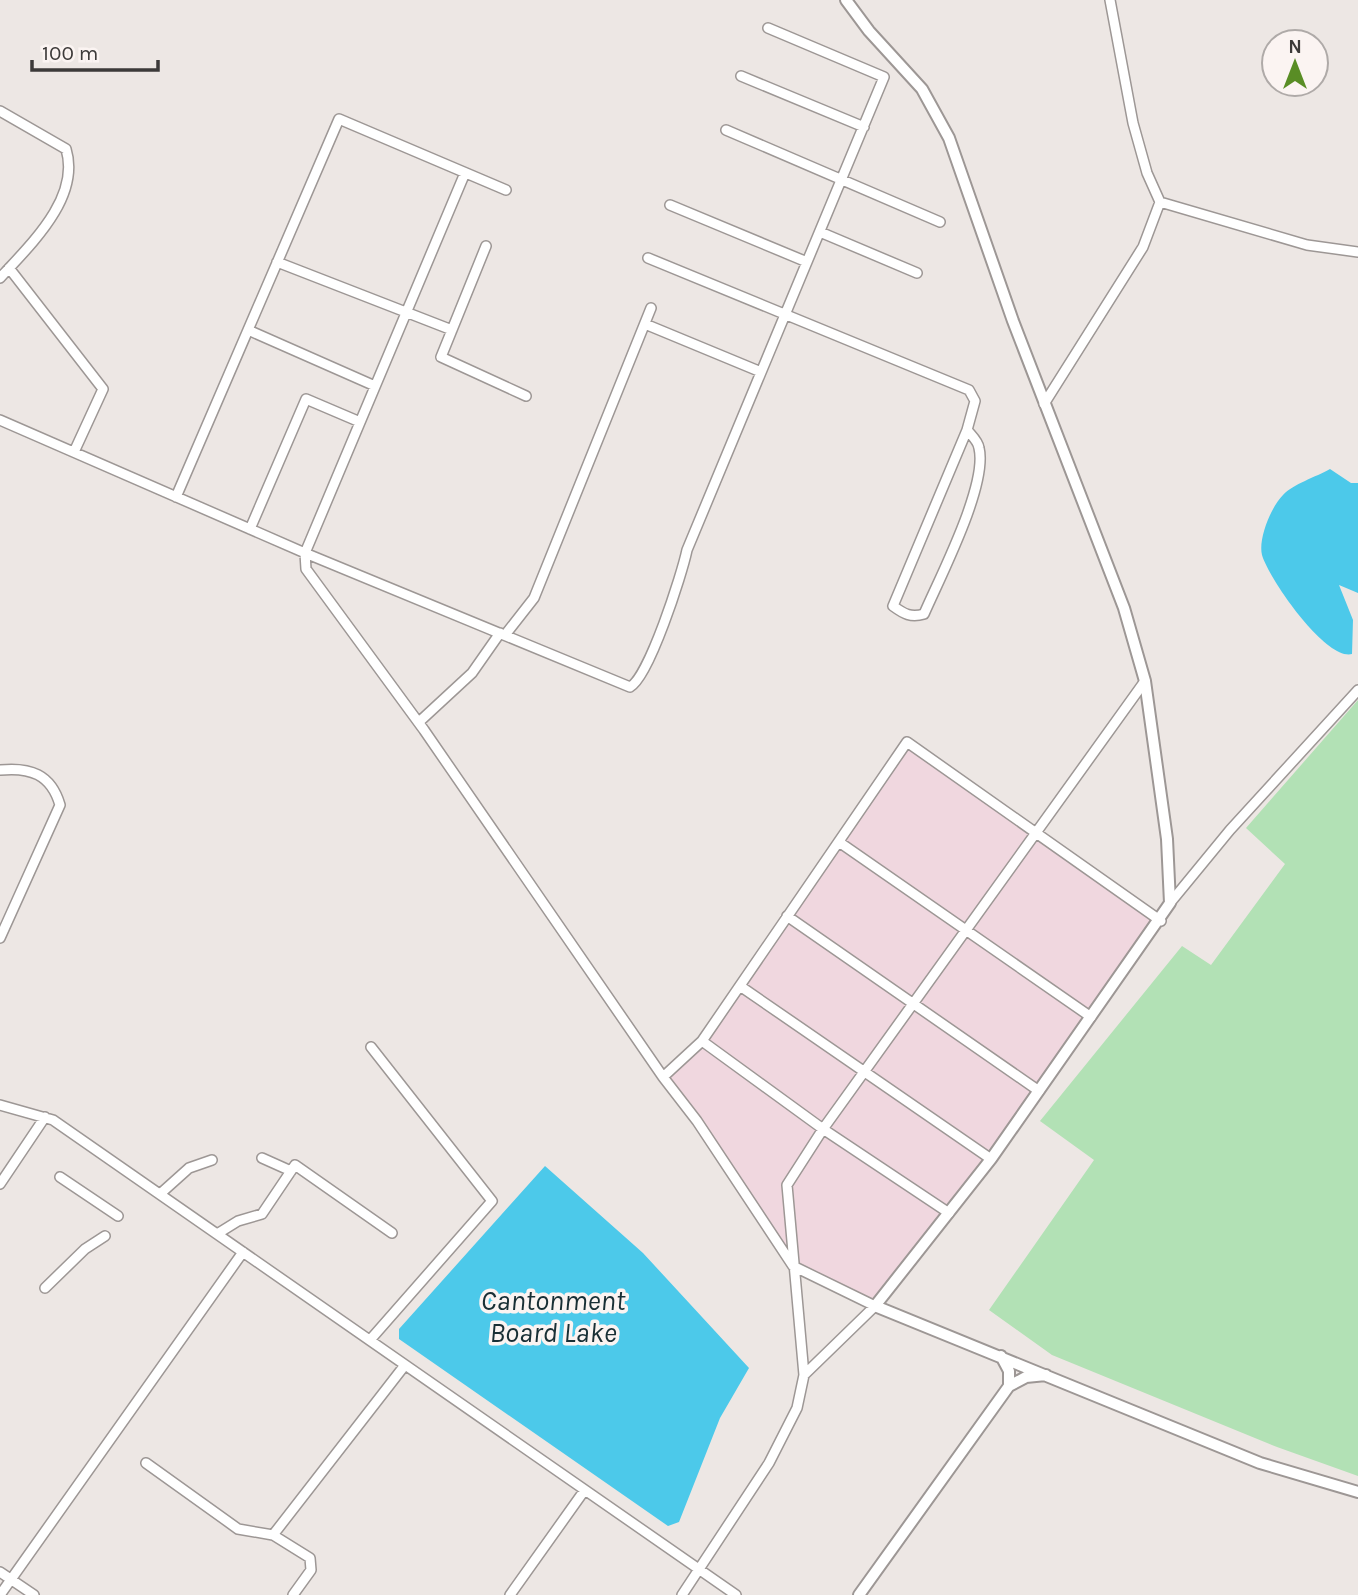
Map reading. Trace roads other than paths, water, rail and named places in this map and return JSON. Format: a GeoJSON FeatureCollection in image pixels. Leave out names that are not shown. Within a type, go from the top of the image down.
{"type":"FeatureCollection","features":[{"type":"Feature","properties":{"kind":"street"},"geometry":{"type":"LineString","coordinates":[[846,0],[869,31],[922,89],[949,138],[1044,404],[1124,608],[1145,681],[1167,839],[1170,904]]}},
{"type":"Feature","properties":{"kind":"street"},"geometry":{"type":"LineString","coordinates":[[1044,404],[1143,247],[1160,202],[1147,173],[1133,123],[1110,0]]}},
{"type":"Feature","properties":{"kind":"street"},"geometry":{"type":"LineString","coordinates":[[0,421],[305,553],[630,687],[636,684],[682,575],[687,550],[884,77],[768,28]]}},
{"type":"Feature","properties":{"kind":"street"},"geometry":{"type":"LineString","coordinates":[[741,76],[864,127]]}},
{"type":"Feature","properties":{"kind":"street"},"geometry":{"type":"LineString","coordinates":[[0,111],[66,149],[71,166],[60,200],[42,232],[0,278]]}},
{"type":"Feature","properties":{"kind":"street"},"geometry":{"type":"LineString","coordinates":[[176,497],[339,119],[506,190]]}},
{"type":"Feature","properties":{"kind":"street"},"geometry":{"type":"LineString","coordinates":[[726,130],[940,222]]}},
{"type":"Feature","properties":{"kind":"street"},"geometry":{"type":"LineString","coordinates":[[465,173],[305,553],[306,569],[419,722],[663,1077],[697,1121],[793,1266],[875,1306],[1260,1463],[1358,1492]]}},
{"type":"Feature","properties":{"kind":"street"},"geometry":{"type":"LineString","coordinates":[[1160,202],[1307,245],[1358,252]]}},
{"type":"Feature","properties":{"kind":"street"},"geometry":{"type":"LineString","coordinates":[[670,205],[807,261]]}},
{"type":"Feature","properties":{"kind":"street"},"geometry":{"type":"LineString","coordinates":[[820,232],[917,274]]}},
{"type":"Feature","properties":{"kind":"street"},"geometry":{"type":"LineString","coordinates":[[486,246],[441,357],[526,396]]}},
{"type":"Feature","properties":{"kind":"street"},"geometry":{"type":"LineString","coordinates":[[648,258],[970,390],[975,401],[967,430],[892,606],[904,614],[914,617],[924,614],[972,500],[981,461],[979,445],[967,430]]}},
{"type":"Feature","properties":{"kind":"street"},"geometry":{"type":"LineString","coordinates":[[277,262],[452,330]]}},
{"type":"Feature","properties":{"kind":"street"},"geometry":{"type":"LineString","coordinates":[[9,268],[103,389],[74,452]]}},
{"type":"Feature","properties":{"kind":"street"},"geometry":{"type":"LineString","coordinates":[[419,722],[472,673],[534,598],[651,308]]}},
{"type":"Feature","properties":{"kind":"street"},"geometry":{"type":"LineString","coordinates":[[645,324],[761,372]]}},
{"type":"Feature","properties":{"kind":"street"},"geometry":{"type":"LineString","coordinates":[[248,330],[375,386]]}},
{"type":"Feature","properties":{"kind":"street"},"geometry":{"type":"LineString","coordinates":[[250,529],[306,399],[360,422]]}},
{"type":"Feature","properties":{"kind":"street"},"geometry":{"type":"LineString","coordinates":[[682,1595],[769,1463],[797,1408],[804,1376],[787,1185],[823,1129],[1038,834],[1145,681]]}},
{"type":"Feature","properties":{"kind":"street"},"geometry":{"type":"LineString","coordinates":[[804,1376],[875,1306],[990,1159],[1161,921],[1170,904],[1230,830],[1358,690]]}},
{"type":"Feature","properties":{"kind":"street"},"geometry":{"type":"LineString","coordinates":[[663,1077],[702,1041],[907,742],[1161,921]]}},
{"type":"Feature","properties":{"kind":"street"},"geometry":{"type":"LineString","coordinates":[[0,770],[27,769],[44,777],[56,792],[60,805],[0,938]]}},
{"type":"Feature","properties":{"kind":"street"},"geometry":{"type":"LineString","coordinates":[[839,842],[1091,1017]]}},
{"type":"Feature","properties":{"kind":"street"},"geometry":{"type":"LineString","coordinates":[[788,916],[1039,1091]]}},
{"type":"Feature","properties":{"kind":"street"},"geometry":{"type":"LineString","coordinates":[[740,986],[990,1159]]}},
{"type":"Feature","properties":{"kind":"street"},"geometry":{"type":"LineString","coordinates":[[702,1041],[823,1129],[948,1213]]}},
{"type":"Feature","properties":{"kind":"street"},"geometry":{"type":"LineString","coordinates":[[370,1340],[492,1201],[371,1047]]}},
{"type":"Feature","properties":{"kind":"street"},"geometry":{"type":"LineString","coordinates":[[0,1105],[45,1118],[160,1194],[736,1595]]}},
{"type":"Feature","properties":{"kind":"street"},"geometry":{"type":"LineString","coordinates":[[0,1184],[45,1118]]}},
{"type":"Feature","properties":{"kind":"street"},"geometry":{"type":"LineString","coordinates":[[262,1158],[291,1171]]}},
{"type":"Feature","properties":{"kind":"street"},"geometry":{"type":"LineString","coordinates":[[160,1194],[189,1168],[212,1160]]}},
{"type":"Feature","properties":{"kind":"street"},"geometry":{"type":"LineString","coordinates":[[217,1234],[238,1221],[262,1214],[295,1165],[392,1233]]}},
{"type":"Feature","properties":{"kind":"street"},"geometry":{"type":"LineString","coordinates":[[60,1177],[118,1216]]}},
{"type":"Feature","properties":{"kind":"street"},"geometry":{"type":"LineString","coordinates":[[44,1288],[85,1249],[105,1236]]}},
{"type":"Feature","properties":{"kind":"street"},"geometry":{"type":"LineString","coordinates":[[0,1595],[243,1252]]}},
{"type":"Feature","properties":{"kind":"street"},"geometry":{"type":"LineString","coordinates":[[1001,1356],[1009,1371],[1009,1386]]}},
{"type":"Feature","properties":{"kind":"street"},"geometry":{"type":"LineString","coordinates":[[273,1535],[405,1365]]}},
{"type":"Feature","properties":{"kind":"street"},"geometry":{"type":"LineString","coordinates":[[859,1595],[1009,1386],[1026,1377],[1047,1375]]}},
{"type":"Feature","properties":{"kind":"street"},"geometry":{"type":"LineString","coordinates":[[146,1462],[238,1530],[273,1535],[310,1558],[310,1570],[293,1595]]}},
{"type":"Feature","properties":{"kind":"street"},"geometry":{"type":"LineString","coordinates":[[510,1595],[584,1491]]}},
{"type":"Feature","properties":{"kind":"street"},"geometry":{"type":"LineString","coordinates":[[0,1572],[34,1595]]}},
{"type":"Feature","properties":{"kind":"water"},"geometry":{"type":"Polygon","coordinates":[[[1330,469],[1351,483],[1358,483],[1358,593],[1339,585],[1353,620],[1352,654],[1341,653],[1328,645],[1300,616],[1275,582],[1261,548],[1270,515],[1278,500],[1293,487],[1330,469]]]}},
{"type":"Feature","properties":{"kind":"water","name":"Cantonment Board Lake"},"geometry":{"type":"Polygon","coordinates":[[[545,1166],[643,1253],[749,1368],[720,1418],[679,1522],[668,1526],[399,1339],[399,1329],[545,1166]]]}}]}
